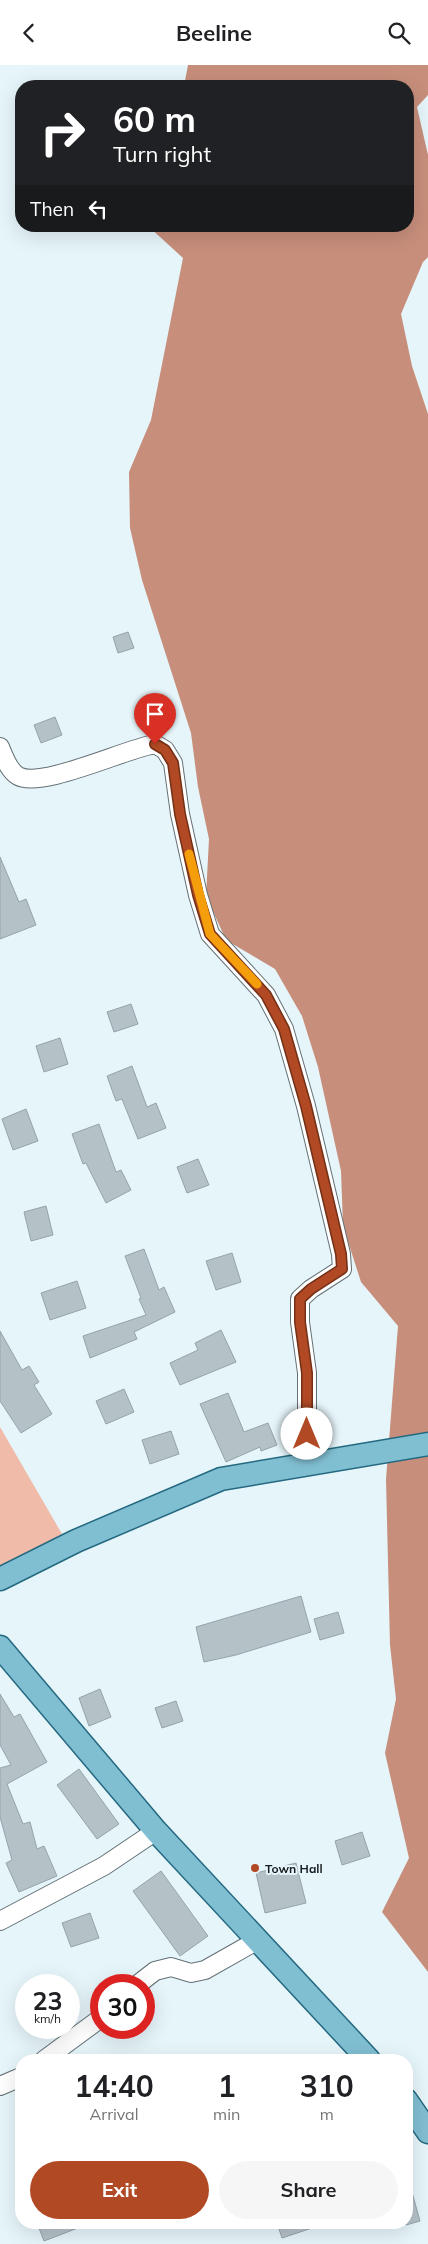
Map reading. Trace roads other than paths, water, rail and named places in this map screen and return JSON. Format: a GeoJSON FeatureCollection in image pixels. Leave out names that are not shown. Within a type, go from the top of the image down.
{"type":"FeatureCollection","features":[{"type":"Feature","properties":{"kind":"main road"},"geometry":{"type":"LineString","coordinates":[[0,1579],[76,1541],[221,1479],[428,1444]]}},
{"type":"Feature","properties":{"kind":"main road"},"geometry":{"type":"LineString","coordinates":[[0,1647],[156,1831],[363,2054]]}},
{"type":"Feature","properties":{"kind":"main road"},"geometry":{"type":"LineString","coordinates":[[413,2110],[428,2132]]}},
{"type":"Feature","properties":{"kind":"street"},"geometry":{"type":"LineString","coordinates":[[0,747],[6,763],[18,776],[33,780],[68,773],[130,750],[155,744],[165,750],[173,763],[180,814],[198,895],[210,934],[266,995],[284,1029],[306,1106],[341,1254],[342,1269],[311,1289],[300,1299],[300,1322],[307,1373],[307,1464]]}},
{"type":"Feature","properties":{"kind":"street"},"geometry":{"type":"LineString","coordinates":[[0,1921],[104,1866],[156,1831]]}},
{"type":"Feature","properties":{"kind":"street"},"geometry":{"type":"LineString","coordinates":[[151,1974],[155,1971],[171,1967],[191,1973],[205,1970],[258,1940]]}},
{"type":"Feature","properties":{"kind":"street"},"geometry":{"type":"LineString","coordinates":[[52,2054],[90,2026]]}},
{"type":"Feature","properties":{"kind":"street"},"geometry":{"type":"LineString","coordinates":[[0,2086],[15,2080]]}},
{"type":"Feature","properties":{"kind":"place","name":"Town Hall"},"geometry":{"type":"Point","coordinates":[255,1868]}}]}
